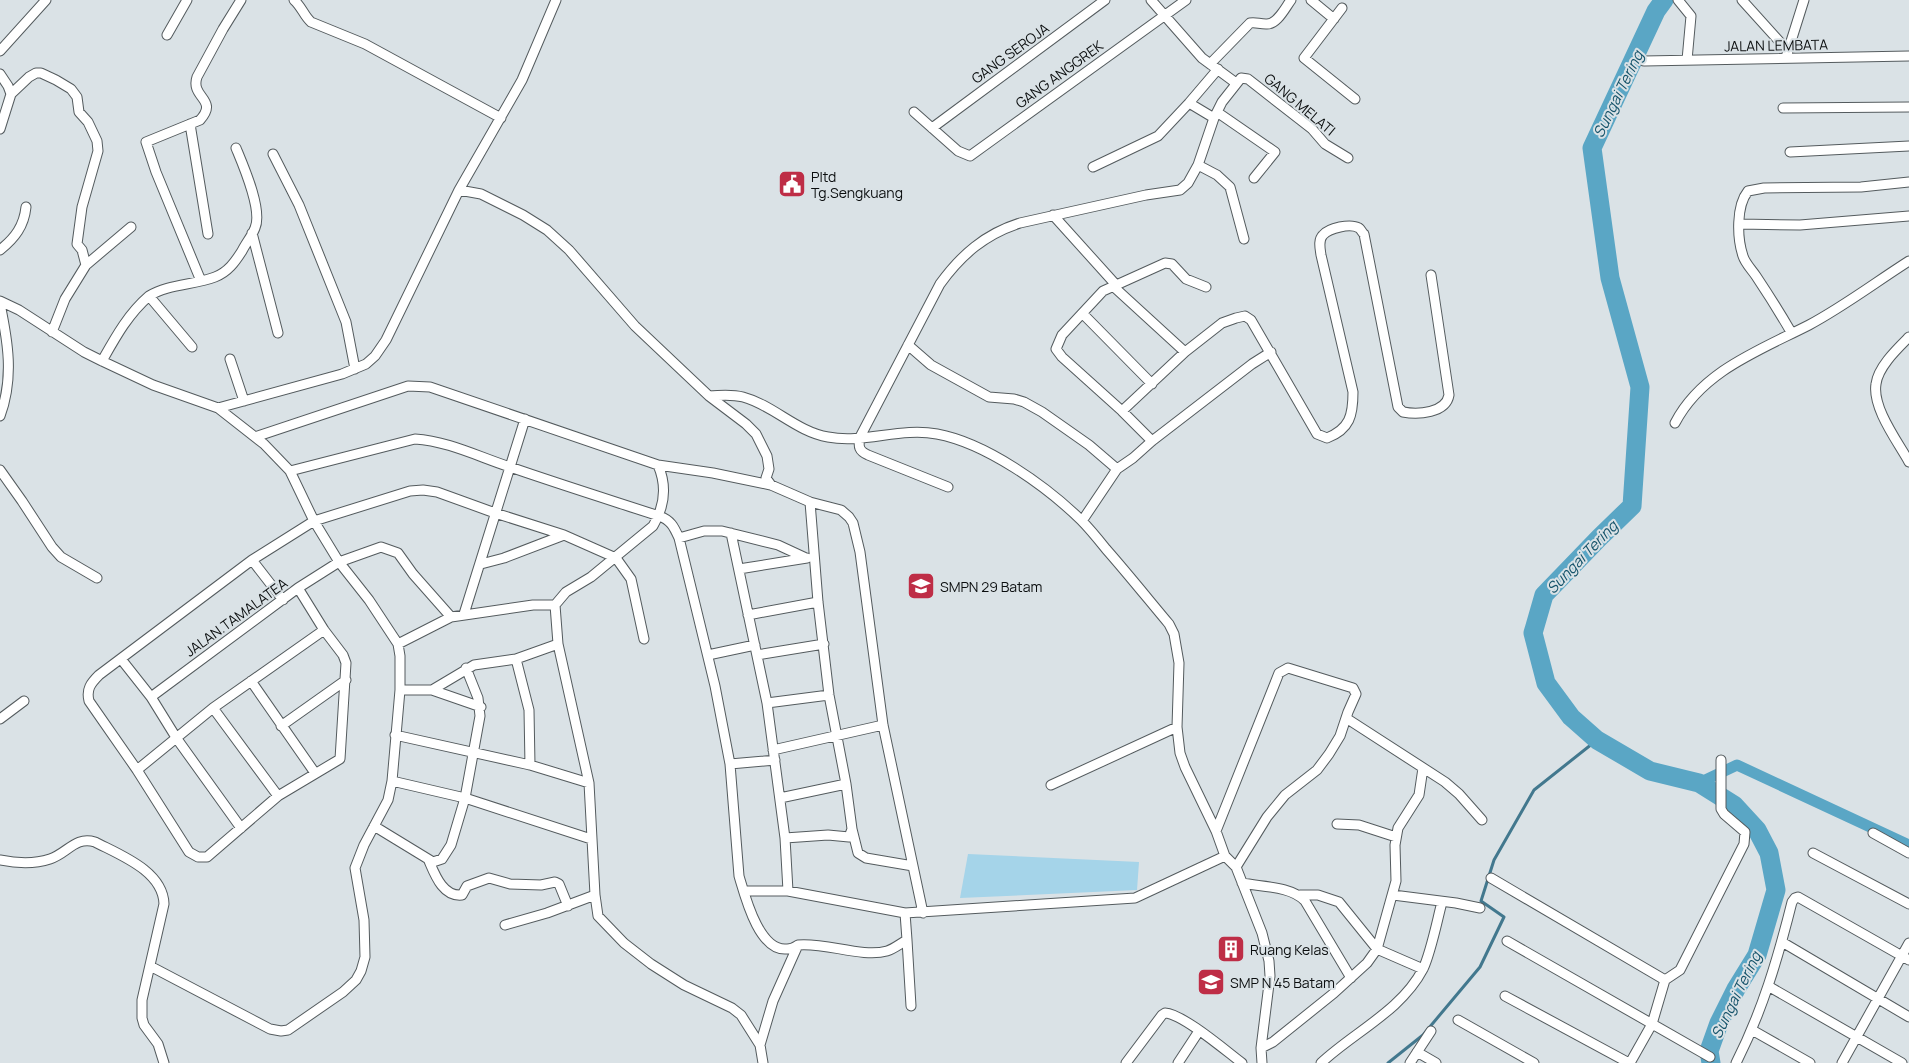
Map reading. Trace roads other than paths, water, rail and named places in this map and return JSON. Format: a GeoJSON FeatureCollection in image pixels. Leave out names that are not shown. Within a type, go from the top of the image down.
{"type":"FeatureCollection","features":[{"type":"Feature","properties":{"kind":"street"},"geometry":{"type":"LineString","coordinates":[[0,51],[46,0]]}},
{"type":"Feature","properties":{"kind":"street"},"geometry":{"type":"LineString","coordinates":[[167,35],[187,0]]}},
{"type":"Feature","properties":{"kind":"street"},"geometry":{"type":"LineString","coordinates":[[201,281],[156,172],[146,142],[200,120],[203,116],[207,103],[206,99],[197,92],[195,86],[197,78],[241,0]]}},
{"type":"Feature","properties":{"kind":"street"},"geometry":{"type":"LineString","coordinates":[[294,0],[312,22],[365,44],[501,118]]}},
{"type":"Feature","properties":{"kind":"street"},"geometry":{"type":"LineString","coordinates":[[218,408],[330,379],[366,364],[375,356],[386,340],[459,190],[522,80],[556,0]]}},
{"type":"Feature","properties":{"kind":"street","name":"GANG SEROJA"},"geometry":{"type":"LineString","coordinates":[[932,128],[1105,0]]}},
{"type":"Feature","properties":{"kind":"street"},"geometry":{"type":"LineString","coordinates":[[948,486],[861,452],[858,446],[860,438],[940,284],[953,266],[968,251],[982,240],[1004,228],[1053,214],[1180,190],[1188,183],[1198,165],[1222,102],[1236,83],[1202,58],[1151,0]]}},
{"type":"Feature","properties":{"kind":"street","name":"GANG ANGGREK"},"geometry":{"type":"LineString","coordinates":[[932,128],[958,151],[970,156],[1186,0]]}},
{"type":"Feature","properties":{"kind":"street"},"geometry":{"type":"LineString","coordinates":[[1210,64],[1250,23],[1256,22],[1268,25],[1275,22],[1291,0]]}},
{"type":"Feature","properties":{"kind":"street"},"geometry":{"type":"LineString","coordinates":[[1310,0],[1334,19]]}},
{"type":"Feature","properties":{"kind":"street"},"geometry":{"type":"LineString","coordinates":[[1678,0],[1691,16],[1687,60]]}},
{"type":"Feature","properties":{"kind":"street"},"geometry":{"type":"LineString","coordinates":[[1742,0],[1787,55]]}},
{"type":"Feature","properties":{"kind":"street"},"geometry":{"type":"LineString","coordinates":[[1787,55],[1804,0]]}},
{"type":"Feature","properties":{"kind":"street"},"geometry":{"type":"LineString","coordinates":[[1342,8],[1304,58],[1355,99]]}},
{"type":"Feature","properties":{"kind":"street","name":"JALAN LEMBATA"},"geometry":{"type":"LineString","coordinates":[[1644,61],[1787,55],[1909,56]]}},
{"type":"Feature","properties":{"kind":"street"},"geometry":{"type":"LineString","coordinates":[[1093,167],[1158,136],[1218,69]]}},
{"type":"Feature","properties":{"kind":"street"},"geometry":{"type":"LineString","coordinates":[[0,129],[11,94],[29,77],[36,74],[41,73],[56,80],[71,89],[77,97],[79,112],[88,122],[97,141],[98,151],[82,208],[76,244],[82,250],[86,265]]}},
{"type":"Feature","properties":{"kind":"street"},"geometry":{"type":"LineString","coordinates":[[0,74],[11,94]]}},
{"type":"Feature","properties":{"kind":"street","name":"GANG MELATI"},"geometry":{"type":"LineString","coordinates":[[1236,83],[1241,78],[1248,79],[1312,129],[1325,144],[1348,158]]}},
{"type":"Feature","properties":{"kind":"street"},"geometry":{"type":"LineString","coordinates":[[1189,103],[1216,115],[1275,152],[1254,178]]}},
{"type":"Feature","properties":{"kind":"street"},"geometry":{"type":"LineString","coordinates":[[1783,108],[1909,107]]}},
{"type":"Feature","properties":{"kind":"street"},"geometry":{"type":"LineString","coordinates":[[914,112],[932,128]]}},
{"type":"Feature","properties":{"kind":"street"},"geometry":{"type":"LineString","coordinates":[[190,124],[208,234]]}},
{"type":"Feature","properties":{"kind":"street"},"geometry":{"type":"LineString","coordinates":[[1790,152],[1909,146]]}},
{"type":"Feature","properties":{"kind":"street"},"geometry":{"type":"LineString","coordinates":[[102,361],[133,312],[154,293],[224,273],[235,263],[257,222],[251,184],[236,148]]}},
{"type":"Feature","properties":{"kind":"street"},"geometry":{"type":"LineString","coordinates":[[273,154],[299,205],[346,322],[355,369]]}},
{"type":"Feature","properties":{"kind":"street"},"geometry":{"type":"LineString","coordinates":[[1198,165],[1218,175],[1230,187],[1244,239]]}},
{"type":"Feature","properties":{"kind":"street"},"geometry":{"type":"LineString","coordinates":[[1792,332],[1743,257],[1740,224],[1742,203],[1745,195],[1752,190],[1764,188],[1861,187],[1909,182]]}},
{"type":"Feature","properties":{"kind":"street"},"geometry":{"type":"LineString","coordinates":[[459,190],[495,200],[523,215],[547,230],[569,250],[635,326],[709,396],[756,434],[767,456],[768,469],[766,478],[770,485]]}},
{"type":"Feature","properties":{"kind":"street"},"geometry":{"type":"LineString","coordinates":[[0,250],[10,242],[21,228],[25,219],[26,207]]}},
{"type":"Feature","properties":{"kind":"street"},"geometry":{"type":"LineString","coordinates":[[1053,214],[1116,286],[1185,352]]}},
{"type":"Feature","properties":{"kind":"street"},"geometry":{"type":"LineString","coordinates":[[1740,224],[1800,225],[1909,216]]}},
{"type":"Feature","properties":{"kind":"street"},"geometry":{"type":"LineString","coordinates":[[52,332],[65,299],[86,265],[131,227]]}},
{"type":"Feature","properties":{"kind":"street"},"geometry":{"type":"LineString","coordinates":[[1122,411],[1185,352],[1222,323],[1245,316],[1251,320],[1271,352],[1317,434],[1327,438],[1338,434],[1351,415],[1353,392],[1321,255],[1320,242],[1323,235],[1339,227],[1358,228],[1364,234],[1398,407],[1406,413],[1417,413],[1442,408],[1446,405],[1449,395],[1431,275]]}},
{"type":"Feature","properties":{"kind":"street"},"geometry":{"type":"LineString","coordinates":[[252,233],[278,332]]}},
{"type":"Feature","properties":{"kind":"street"},"geometry":{"type":"LineString","coordinates":[[1675,423],[1682,410],[1714,377],[1759,348],[1808,325],[1909,261]]}},
{"type":"Feature","properties":{"kind":"street"},"geometry":{"type":"LineString","coordinates":[[1152,441],[1122,411],[1062,358],[1056,349],[1062,335],[1103,291],[1164,263],[1169,263],[1186,279],[1206,288]]}},
{"type":"Feature","properties":{"kind":"street"},"geometry":{"type":"LineString","coordinates":[[150,296],[192,347]]}},
{"type":"Feature","properties":{"kind":"street"},"geometry":{"type":"LineString","coordinates":[[0,302],[19,310],[84,352],[102,361],[153,385],[218,408],[271,450],[290,471],[314,522],[339,562],[398,644],[400,690],[392,781],[388,800],[364,845],[355,868],[364,920],[365,957],[356,980],[343,992],[288,1030],[281,1031],[270,1029],[150,966]]}},
{"type":"Feature","properties":{"kind":"street"},"geometry":{"type":"LineString","coordinates":[[0,302],[10,368],[8,389],[0,416]]}},
{"type":"Feature","properties":{"kind":"street"},"geometry":{"type":"LineString","coordinates":[[1083,314],[1152,384]]}},
{"type":"Feature","properties":{"kind":"street"},"geometry":{"type":"LineString","coordinates":[[1909,337],[1886,363],[1876,385],[1878,401],[1887,424],[1909,462]]}},
{"type":"Feature","properties":{"kind":"street"},"geometry":{"type":"LineString","coordinates":[[908,345],[931,365],[989,397],[1019,400],[1042,412],[1090,446],[1117,469]]}},
{"type":"Feature","properties":{"kind":"street"},"geometry":{"type":"LineString","coordinates":[[1082,521],[1117,469],[1252,364],[1271,352]]}},
{"type":"Feature","properties":{"kind":"street"},"geometry":{"type":"LineString","coordinates":[[230,359],[244,401]]}},
{"type":"Feature","properties":{"kind":"street"},"geometry":{"type":"LineString","coordinates":[[255,437],[408,386],[430,387],[658,465],[713,473],[770,485],[810,502],[841,510],[853,523],[860,552],[884,725],[923,912]]}},
{"type":"Feature","properties":{"kind":"street"},"geometry":{"type":"LineString","coordinates":[[709,396],[729,395],[750,399],[819,435],[830,438],[860,438],[904,432],[936,434],[958,440],[988,452],[1019,472],[1082,521],[1169,624],[1174,634],[1179,662],[1178,727],[1180,753],[1216,831],[1225,856],[1236,867],[1262,933],[1269,961],[1269,995],[1261,1048],[1262,1063]]}},
{"type":"Feature","properties":{"kind":"street"},"geometry":{"type":"LineString","coordinates":[[464,614],[481,564],[494,513],[525,419]]}},
{"type":"Feature","properties":{"kind":"street"},"geometry":{"type":"LineString","coordinates":[[290,471],[415,440],[442,442],[509,467],[659,516],[672,524],[680,538],[708,655],[730,764],[739,876],[753,920],[773,945],[787,949],[809,944],[845,950],[879,952],[888,951],[907,940]]}},
{"type":"Feature","properties":{"kind":"street"},"geometry":{"type":"LineString","coordinates":[[658,465],[664,484],[663,502],[654,526],[592,577],[566,592],[555,605],[558,644],[589,783],[595,895],[598,916],[624,944],[651,964],[684,984],[732,1008],[741,1015],[760,1045],[764,1063]]}},
{"type":"Feature","properties":{"kind":"street"},"geometry":{"type":"LineString","coordinates":[[0,470],[52,547],[61,557],[97,578]]}},
{"type":"Feature","properties":{"kind":"street"},"geometry":{"type":"LineString","coordinates":[[298,588],[324,630],[343,655],[346,680],[340,759],[278,796],[207,857],[202,858],[190,852],[137,770],[89,701],[87,694],[89,686],[99,675],[252,560],[314,522],[410,491],[423,490],[437,492],[494,513],[564,535],[616,558],[631,579],[644,639]]}},
{"type":"Feature","properties":{"kind":"street"},"geometry":{"type":"LineString","coordinates":[[810,502],[810,557],[824,644],[829,695],[846,784],[852,829],[858,853],[861,856],[913,866]]}},
{"type":"Feature","properties":{"kind":"street"},"geometry":{"type":"LineString","coordinates":[[680,538],[704,530],[712,530],[778,545],[810,557]]}},
{"type":"Feature","properties":{"kind":"street"},"geometry":{"type":"LineString","coordinates":[[731,533],[767,703],[780,798],[788,891]]}},
{"type":"Feature","properties":{"kind":"street"},"geometry":{"type":"LineString","coordinates":[[481,564],[504,558],[564,535]]}},
{"type":"Feature","properties":{"kind":"street","name":"JALAN.TAMALATEA"},"geometry":{"type":"LineString","coordinates":[[151,697],[298,588],[339,562],[381,547],[398,553],[413,574],[451,616]]}},
{"type":"Feature","properties":{"kind":"street"},"geometry":{"type":"LineString","coordinates":[[739,570],[810,557]]}},
{"type":"Feature","properties":{"kind":"street"},"geometry":{"type":"LineString","coordinates":[[252,560],[283,600]]}},
{"type":"Feature","properties":{"kind":"street"},"geometry":{"type":"LineString","coordinates":[[748,615],[818,602]]}},
{"type":"Feature","properties":{"kind":"street"},"geometry":{"type":"LineString","coordinates":[[398,644],[451,616],[533,605],[555,605]]}},
{"type":"Feature","properties":{"kind":"street"},"geometry":{"type":"LineString","coordinates":[[137,770],[177,739],[212,708],[324,630]]}},
{"type":"Feature","properties":{"kind":"street"},"geometry":{"type":"LineString","coordinates":[[432,690],[466,668],[485,663],[516,659],[558,644]]}},
{"type":"Feature","properties":{"kind":"street"},"geometry":{"type":"LineString","coordinates":[[757,655],[824,644]]}},
{"type":"Feature","properties":{"kind":"street"},"geometry":{"type":"LineString","coordinates":[[708,655],[755,646]]}},
{"type":"Feature","properties":{"kind":"street"},"geometry":{"type":"LineString","coordinates":[[121,659],[151,697],[177,739],[241,828]]}},
{"type":"Feature","properties":{"kind":"street"},"geometry":{"type":"LineString","coordinates":[[516,659],[529,710],[530,765]]}},
{"type":"Feature","properties":{"kind":"street"},"geometry":{"type":"LineString","coordinates":[[374,826],[429,861],[440,861],[451,845],[465,798],[480,716],[480,707],[466,668]]}},
{"type":"Feature","properties":{"kind":"street"},"geometry":{"type":"LineString","coordinates":[[1216,831],[1243,767],[1276,678],[1283,670],[1288,668],[1353,688],[1356,694],[1340,736],[1330,754],[1317,770],[1285,795],[1267,817],[1236,867]]}},
{"type":"Feature","properties":{"kind":"street"},"geometry":{"type":"LineString","coordinates":[[281,726],[346,680]]}},
{"type":"Feature","properties":{"kind":"street"},"geometry":{"type":"LineString","coordinates":[[250,682],[315,773]]}},
{"type":"Feature","properties":{"kind":"street"},"geometry":{"type":"LineString","coordinates":[[400,690],[432,690],[480,707]]}},
{"type":"Feature","properties":{"kind":"street"},"geometry":{"type":"LineString","coordinates":[[767,703],[829,695]]}},
{"type":"Feature","properties":{"kind":"street"},"geometry":{"type":"LineString","coordinates":[[0,718],[24,701]]}},
{"type":"Feature","properties":{"kind":"street"},"geometry":{"type":"LineString","coordinates":[[212,708],[278,796]]}},
{"type":"Feature","properties":{"kind":"street"},"geometry":{"type":"LineString","coordinates":[[1346,718],[1459,794],[1482,820]]}},
{"type":"Feature","properties":{"kind":"street"},"geometry":{"type":"LineString","coordinates":[[730,764],[774,755],[884,725]]}},
{"type":"Feature","properties":{"kind":"street"},"geometry":{"type":"LineString","coordinates":[[1051,785],[1178,727]]}},
{"type":"Feature","properties":{"kind":"street"},"geometry":{"type":"LineString","coordinates":[[395,735],[530,765],[589,783]]}},
{"type":"Feature","properties":{"kind":"street"},"geometry":{"type":"LineString","coordinates":[[1505,996],[1630,1063],[1652,1024],[1666,980],[1680,970],[1744,844],[1745,832],[1724,814],[1721,803],[1721,760]]}},
{"type":"Feature","properties":{"kind":"street"},"geometry":{"type":"LineString","coordinates":[[1261,1048],[1273,1042],[1368,964],[1377,949],[1394,895],[1398,828],[1419,795],[1423,768]]}},
{"type":"Feature","properties":{"kind":"street"},"geometry":{"type":"LineString","coordinates":[[392,781],[465,798],[592,840]]}},
{"type":"Feature","properties":{"kind":"street"},"geometry":{"type":"LineString","coordinates":[[780,798],[846,784]]}},
{"type":"Feature","properties":{"kind":"street"},"geometry":{"type":"LineString","coordinates":[[1337,824],[1359,825],[1396,838]]}},
{"type":"Feature","properties":{"kind":"street"},"geometry":{"type":"LineString","coordinates":[[784,838],[828,835],[848,837],[852,829]]}},
{"type":"Feature","properties":{"kind":"street"},"geometry":{"type":"LineString","coordinates":[[1873,834],[1909,853]]}},
{"type":"Feature","properties":{"kind":"street"},"geometry":{"type":"LineString","coordinates":[[0,860],[12,862],[49,860],[79,841],[87,839],[139,866],[152,878],[164,897],[164,904],[142,1000],[142,1018],[144,1025],[158,1044],[164,1063]]}},
{"type":"Feature","properties":{"kind":"street"},"geometry":{"type":"LineString","coordinates":[[1813,853],[1909,904]]}},
{"type":"Feature","properties":{"kind":"street"},"geometry":{"type":"LineString","coordinates":[[744,892],[788,891],[905,913],[1135,898],[1225,856]]}},
{"type":"Feature","properties":{"kind":"street"},"geometry":{"type":"LineString","coordinates":[[429,861],[442,887],[453,894],[462,895],[467,886],[489,878],[510,884],[541,885],[555,882],[559,884],[568,906]]}},
{"type":"Feature","properties":{"kind":"street"},"geometry":{"type":"LineString","coordinates":[[1491,878],[1666,980]]}},
{"type":"Feature","properties":{"kind":"street"},"geometry":{"type":"LineString","coordinates":[[1242,883],[1289,891],[1300,895],[1318,895],[1339,902],[1377,949],[1423,969]]}},
{"type":"Feature","properties":{"kind":"street"},"geometry":{"type":"LineString","coordinates":[[504,925],[568,906],[595,895]]}},
{"type":"Feature","properties":{"kind":"street"},"geometry":{"type":"LineString","coordinates":[[1300,895],[1351,978]]}},
{"type":"Feature","properties":{"kind":"street"},"geometry":{"type":"LineString","coordinates":[[1394,895],[1480,908]]}},
{"type":"Feature","properties":{"kind":"street"},"geometry":{"type":"LineString","coordinates":[[1736,1063],[1752,1030],[1768,986],[1793,899],[1798,897],[1905,957]]}},
{"type":"Feature","properties":{"kind":"street"},"geometry":{"type":"LineString","coordinates":[[1321,1063],[1386,1014],[1403,996],[1423,969],[1442,902]]}},
{"type":"Feature","properties":{"kind":"street"},"geometry":{"type":"LineString","coordinates":[[905,913],[911,1006]]}},
{"type":"Feature","properties":{"kind":"street"},"geometry":{"type":"LineString","coordinates":[[1507,941],[1710,1057]]}},
{"type":"Feature","properties":{"kind":"street"},"geometry":{"type":"LineString","coordinates":[[1782,942],[1909,1017]]}},
{"type":"Feature","properties":{"kind":"street"},"geometry":{"type":"LineString","coordinates":[[1842,1063],[1905,957],[1909,942]]}},
{"type":"Feature","properties":{"kind":"street"},"geometry":{"type":"LineString","coordinates":[[760,1045],[773,1001],[798,946]]}},
{"type":"Feature","properties":{"kind":"street"},"geometry":{"type":"LineString","coordinates":[[1768,986],[1902,1063]]}},
{"type":"Feature","properties":{"kind":"street"},"geometry":{"type":"LineString","coordinates":[[1126,1063],[1165,1013],[1172,1014],[1242,1063]]}},
{"type":"Feature","properties":{"kind":"street"},"geometry":{"type":"LineString","coordinates":[[1458,1020],[1534,1063]]}},
{"type":"Feature","properties":{"kind":"street"},"geometry":{"type":"LineString","coordinates":[[1752,1030],[1810,1063]]}},
{"type":"Feature","properties":{"kind":"street"},"geometry":{"type":"LineString","coordinates":[[1410,1063],[1431,1031]]}},
{"type":"Feature","properties":{"kind":"street"},"geometry":{"type":"LineString","coordinates":[[1178,1063],[1199,1032]]}},
{"type":"Feature","properties":{"kind":"street"},"geometry":{"type":"LineString","coordinates":[[1417,1052],[1436,1063]]}},
{"type":"Feature","properties":{"kind":"waterway","name":"Sungai Tering"},"geometry":{"type":"LineString","coordinates":[[1664,0],[1656,11],[1592,148],[1610,278],[1640,387],[1632,506],[1544,595],[1533,633],[1546,683],[1571,717],[1597,740],[1650,771],[1699,783],[1734,805],[1757,830],[1769,853],[1776,890],[1757,955],[1736,989],[1719,1023],[1709,1051],[1711,1063]]}},
{"type":"Feature","properties":{"kind":"waterway"},"geometry":{"type":"LineString","coordinates":[[1388,1063],[1423,1035],[1480,967],[1504,917],[1481,901],[1494,860],[1534,790],[1597,740]]}},
{"type":"Feature","properties":{"kind":"waterway"},"geometry":{"type":"LineString","coordinates":[[1699,783],[1737,765],[1909,845]]}},
{"type":"Feature","properties":{"kind":"place","name":"Pltd Tg.Sengkuang"},"geometry":{"type":"Point","coordinates":[792,184]}},
{"type":"Feature","properties":{"kind":"place","name":"SMPN 29 Batam"},"geometry":{"type":"Point","coordinates":[921,586]}},
{"type":"Feature","properties":{"kind":"place","name":"Ruang Kelas"},"geometry":{"type":"Point","coordinates":[1231,949]}},
{"type":"Feature","properties":{"kind":"place","name":"SMP N 45 Batam"},"geometry":{"type":"Point","coordinates":[1211,982]}}]}
